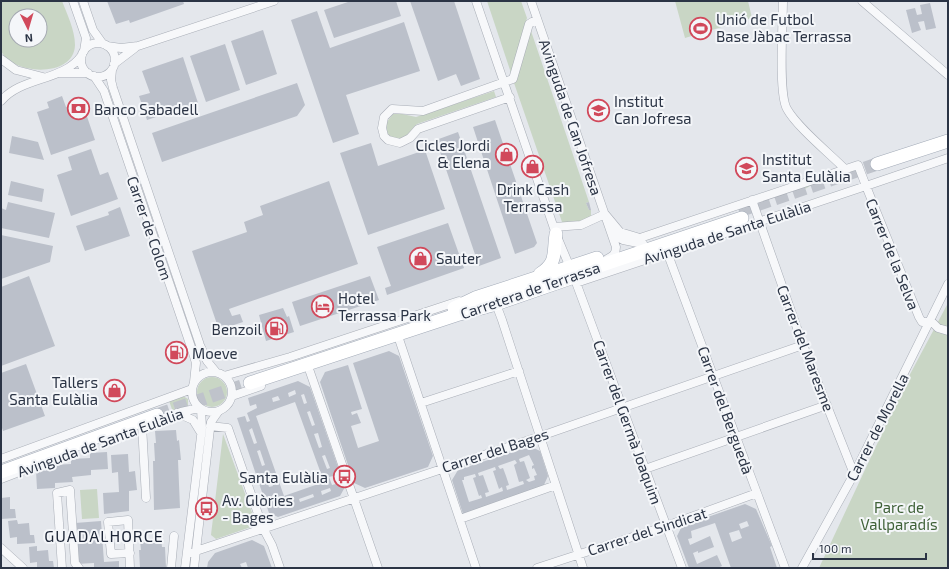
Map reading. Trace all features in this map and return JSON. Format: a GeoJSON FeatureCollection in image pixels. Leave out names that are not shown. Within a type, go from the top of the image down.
{"type":"FeatureCollection","features":[{"type":"Feature","properties":{"kind":"main road"},"geometry":{"type":"LineString","coordinates":[[878,168],[946,148]]}},
{"type":"Feature","properties":{"kind":"main road","name":"Carretera de Terrassa"},"geometry":{"type":"LineString","coordinates":[[643,244],[616,252],[578,275],[531,280],[475,298],[467,304],[248,380],[456,315],[496,304],[578,275],[740,214],[643,244]]}},
{"type":"Feature","properties":{"kind":"main road"},"geometry":{"type":"LineString","coordinates":[[531,280],[548,268],[554,260],[555,231]]}},
{"type":"Feature","properties":{"kind":"main road"},"geometry":{"type":"LineString","coordinates":[[1,465],[156,412],[1,472]]}},
{"type":"Feature","properties":{"kind":"street"},"geometry":{"type":"LineString","coordinates":[[73,1],[86,38],[82,64],[91,75]]}},
{"type":"Feature","properties":{"kind":"street"},"geometry":{"type":"LineString","coordinates":[[83,1],[93,30],[114,56],[113,67]]}},
{"type":"Feature","properties":{"kind":"street"},"geometry":{"type":"LineString","coordinates":[[1,101],[15,89],[57,73],[73,64],[91,45],[105,45],[121,48],[138,46],[274,1]]}},
{"type":"Feature","properties":{"kind":"street"},"geometry":{"type":"LineString","coordinates":[[476,1],[555,231],[578,275]]}},
{"type":"Feature","properties":{"kind":"street","name":"Avinguda de Can Jofresa"},"geometry":{"type":"LineString","coordinates":[[531,1],[612,234],[616,252]]}},
{"type":"Feature","properties":{"kind":"street"},"geometry":{"type":"LineString","coordinates":[[783,1],[784,103],[798,122],[845,169]]}},
{"type":"Feature","properties":{"kind":"street"},"geometry":{"type":"LineString","coordinates":[[863,1],[948,75]]}},
{"type":"Feature","properties":{"kind":"street","name":"Avinguda de Can Jofresa"},"geometry":{"type":"LineString","coordinates":[[504,82],[513,80],[528,24],[537,19]]}},
{"type":"Feature","properties":{"kind":"street"},"geometry":{"type":"LineString","coordinates":[[57,73],[106,75],[125,54],[138,46]]}},
{"type":"Feature","properties":{"kind":"street"},"geometry":{"type":"LineString","coordinates":[[1,59],[16,70],[46,77]]}},
{"type":"Feature","properties":{"kind":"street","name":"Carrer de Colom"},"geometry":{"type":"LineString","coordinates":[[113,67],[113,88],[186,304],[205,356],[216,372]]}},
{"type":"Feature","properties":{"kind":"street","name":"Carrer de Colom"},"geometry":{"type":"LineString","coordinates":[[91,75],[104,91],[193,353],[196,363],[193,385]]}},
{"type":"Feature","properties":{"kind":"street"},"geometry":{"type":"LineString","coordinates":[[504,82],[423,111],[392,109],[386,114],[383,120],[382,128],[384,136],[388,140],[397,143],[406,142],[418,129],[510,97]]}},
{"type":"Feature","properties":{"kind":"street","name":"Avinguda de Santa Eulàlia"},"geometry":{"type":"LineString","coordinates":[[578,275],[667,252],[866,186],[946,148]]}},
{"type":"Feature","properties":{"kind":"street","name":"Avinguda de Santa Eulàlia"},"geometry":{"type":"LineString","coordinates":[[605,214],[620,232],[640,238],[858,165],[866,186]]}},
{"type":"Feature","properties":{"kind":"street","name":"Carrer de la Selva"},"geometry":{"type":"LineString","coordinates":[[866,186],[919,317],[927,323]]}},
{"type":"Feature","properties":{"kind":"street"},"geometry":{"type":"LineString","coordinates":[[752,200],[760,222]]}},
{"type":"Feature","properties":{"kind":"street","name":"Avinguda de Can Jofresa"},"geometry":{"type":"LineString","coordinates":[[555,231],[581,225],[605,214]]}},
{"type":"Feature","properties":{"kind":"street","name":"Carrer del Maresme"},"geometry":{"type":"LineString","coordinates":[[760,222],[803,345],[854,474]]}},
{"type":"Feature","properties":{"kind":"street"},"geometry":{"type":"LineString","coordinates":[[612,234],[623,240],[643,244]]}},
{"type":"Feature","properties":{"kind":"street","name":"Carrer del Berguedà"},"geometry":{"type":"LineString","coordinates":[[667,252],[785,568]]}},
{"type":"Feature","properties":{"kind":"street","name":"Carrer del Germà Joaquim"},"geometry":{"type":"LineString","coordinates":[[578,275],[621,408],[682,568]]}},
{"type":"Feature","properties":{"kind":"street","name":"Carrer de Morella"},"geometry":{"type":"LineString","coordinates":[[802,568],[854,474],[927,323],[948,284]]}},
{"type":"Feature","properties":{"kind":"street"},"geometry":{"type":"LineString","coordinates":[[224,376],[290,357],[459,301],[475,298]]}},
{"type":"Feature","properties":{"kind":"street"},"geometry":{"type":"LineString","coordinates":[[232,396],[496,304],[541,436],[583,568]]}},
{"type":"Feature","properties":{"kind":"street"},"geometry":{"type":"LineString","coordinates":[[927,323],[945,330]]}},
{"type":"Feature","properties":{"kind":"street"},"geometry":{"type":"LineString","coordinates":[[399,339],[476,568]]}},
{"type":"Feature","properties":{"kind":"street","name":"Carrer del Bages"},"geometry":{"type":"LineString","coordinates":[[187,554],[354,497],[541,436],[803,345]]}},
{"type":"Feature","properties":{"kind":"street"},"geometry":{"type":"LineString","coordinates":[[309,369],[378,568]]}},
{"type":"Feature","properties":{"kind":"street"},"geometry":{"type":"LineString","coordinates":[[421,403],[519,371]]}},
{"type":"Feature","properties":{"kind":"street"},"geometry":{"type":"LineString","coordinates":[[185,568],[203,420],[200,409],[192,397],[193,385],[206,373],[216,372],[224,376],[232,387],[232,396],[227,406],[218,412],[210,426],[194,568]]}},
{"type":"Feature","properties":{"kind":"street","name":"Avinguda de Santa Eulàlia"},"geometry":{"type":"LineString","coordinates":[[1,459],[193,385]]}},
{"type":"Feature","properties":{"kind":"street"},"geometry":{"type":"LineString","coordinates":[[645,469],[827,405]]}},
{"type":"Feature","properties":{"kind":"street"},"geometry":{"type":"LineString","coordinates":[[200,409],[210,412],[218,412]]}},
{"type":"Feature","properties":{"kind":"street","name":"Avinguda de Santa Eulàlia"},"geometry":{"type":"LineString","coordinates":[[1,479],[176,413],[200,409]]}},
{"type":"Feature","properties":{"kind":"street"},"geometry":{"type":"LineString","coordinates":[[176,413],[193,420],[201,433]]}},
{"type":"Feature","properties":{"kind":"street"},"geometry":{"type":"LineString","coordinates":[[142,425],[146,498]]}},
{"type":"Feature","properties":{"kind":"street"},"geometry":{"type":"LineString","coordinates":[[210,426],[228,428],[263,528],[272,545],[280,568]]}},
{"type":"Feature","properties":{"kind":"street"},"geometry":{"type":"LineString","coordinates":[[460,519],[556,485]]}},
{"type":"Feature","properties":{"kind":"street"},"geometry":{"type":"LineString","coordinates":[[62,568],[57,493],[70,490],[75,563],[79,568]]}},
{"type":"Feature","properties":{"kind":"street","name":"Carrer del Sindicat"},"geometry":{"type":"LineString","coordinates":[[537,568],[578,553],[666,526],[757,493]]}},
{"type":"Feature","properties":{"kind":"street"},"geometry":{"type":"LineString","coordinates":[[130,553],[111,554],[108,522],[128,520],[130,553],[130,568]]}},
{"type":"Feature","properties":{"kind":"street"},"geometry":{"type":"LineString","coordinates":[[171,568],[174,536]]}},
{"type":"Feature","properties":{"kind":"street"},"geometry":{"type":"LineString","coordinates":[[1,548],[23,568]]}},
{"type":"Feature","properties":{"kind":"green space"},"geometry":{"type":"Polygon","coordinates":[[[1,1],[62,1],[74,34],[75,45],[72,56],[64,64],[53,68],[40,70],[27,68],[15,64],[6,58],[1,50],[1,1]]]}},
{"type":"Feature","properties":{"kind":"green space"},"geometry":{"type":"Polygon","coordinates":[[[487,1],[521,1],[527,18],[511,73],[487,1]]]}},
{"type":"Feature","properties":{"kind":"green space","name":"Unió de Futbol Base Jàbac Terrassa"},"geometry":{"type":"Polygon","coordinates":[[[675,1],[748,1],[752,18],[685,38],[675,1]]]}},
{"type":"Feature","properties":{"kind":"green space"},"geometry":{"type":"Polygon","coordinates":[[[530,28],[589,202],[586,203],[589,210],[591,210],[591,216],[581,221],[562,222],[514,83],[530,28]]]}},
{"type":"Feature","properties":{"kind":"green space"},"geometry":{"type":"Polygon","coordinates":[[[494,91],[496,97],[417,124],[404,138],[392,138],[387,133],[386,123],[393,114],[416,117],[494,91]]]}},
{"type":"Feature","properties":{"kind":"green space"},"geometry":{"type":"Polygon","coordinates":[[[844,173],[820,186],[819,181],[796,194],[794,188],[844,173]]]}},
{"type":"Feature","properties":{"kind":"green space","name":"Parc de Vallparadís"},"geometry":{"type":"Polygon","coordinates":[[[948,303],[948,568],[819,568],[908,378],[948,303]]]}},
{"type":"Feature","properties":{"kind":"green space"},"geometry":{"type":"Polygon","coordinates":[[[212,377],[223,381],[227,392],[223,403],[212,407],[201,403],[197,392],[201,381],[212,377]]]}},
{"type":"Feature","properties":{"kind":"green space"},"geometry":{"type":"Polygon","coordinates":[[[183,396],[188,399],[188,406],[173,412],[169,401],[183,396]]]}},
{"type":"Feature","properties":{"kind":"green space"},"geometry":{"type":"Polygon","coordinates":[[[223,434],[254,518],[251,527],[216,539],[211,535],[223,434]]]}},
{"type":"Feature","properties":{"kind":"green space"},"geometry":{"type":"Polygon","coordinates":[[[97,489],[99,518],[82,519],[80,490],[97,489]]]}},
{"type":"Feature","properties":{"kind":"building"},"geometry":{"type":"Polygon","coordinates":[[[107,1],[183,1],[184,4],[130,23],[129,20],[116,24],[107,1]]]}},
{"type":"Feature","properties":{"kind":"building"},"geometry":{"type":"Polygon","coordinates":[[[351,1],[396,1],[401,16],[334,38],[324,10],[351,1]]]}},
{"type":"Feature","properties":{"kind":"building"},"geometry":{"type":"Polygon","coordinates":[[[410,1],[454,1],[480,79],[461,86],[456,74],[438,81],[410,1]]]}},
{"type":"Feature","properties":{"kind":"building"},"geometry":{"type":"Polygon","coordinates":[[[930,3],[936,28],[926,30],[924,21],[918,22],[921,30],[912,33],[906,10],[915,8],[917,15],[922,14],[920,5],[930,3]]]}},
{"type":"Feature","properties":{"kind":"building"},"geometry":{"type":"Polygon","coordinates":[[[317,11],[330,48],[404,22],[420,71],[346,95],[359,134],[333,143],[291,20],[317,11]]]}},
{"type":"Feature","properties":{"kind":"building"},"geometry":{"type":"Polygon","coordinates":[[[263,30],[277,74],[246,85],[231,41],[263,30]]]}},
{"type":"Feature","properties":{"kind":"building"},"geometry":{"type":"Polygon","coordinates":[[[225,44],[240,90],[206,102],[190,56],[225,44]]]}},
{"type":"Feature","properties":{"kind":"building"},"geometry":{"type":"Polygon","coordinates":[[[183,57],[198,103],[147,120],[139,96],[150,93],[142,71],[183,57]]]}},
{"type":"Feature","properties":{"kind":"building"},"geometry":{"type":"Polygon","coordinates":[[[297,83],[305,105],[297,116],[162,162],[152,133],[297,83]]]}},
{"type":"Feature","properties":{"kind":"building"},"geometry":{"type":"Polygon","coordinates":[[[62,96],[66,107],[82,102],[95,140],[51,155],[37,112],[49,108],[47,102],[62,96]]]}},
{"type":"Feature","properties":{"kind":"building"},"geometry":{"type":"Polygon","coordinates":[[[495,120],[537,243],[534,247],[515,254],[473,127],[495,120]]]}},
{"type":"Feature","properties":{"kind":"building"},"geometry":{"type":"Polygon","coordinates":[[[458,132],[501,258],[479,266],[436,140],[458,132]]]}},
{"type":"Feature","properties":{"kind":"building"},"geometry":{"type":"Polygon","coordinates":[[[12,136],[38,142],[44,160],[9,153],[12,136]]]}},
{"type":"Feature","properties":{"kind":"building"},"geometry":{"type":"Polygon","coordinates":[[[371,143],[378,166],[425,150],[445,209],[368,235],[340,153],[371,143]]]}},
{"type":"Feature","properties":{"kind":"building"},"geometry":{"type":"Polygon","coordinates":[[[91,149],[100,175],[108,172],[118,199],[71,216],[57,175],[72,170],[68,157],[91,149]]]}},
{"type":"Feature","properties":{"kind":"building"},"geometry":{"type":"Polygon","coordinates":[[[11,181],[44,189],[42,202],[8,195],[11,181]]]}},
{"type":"Feature","properties":{"kind":"building"},"geometry":{"type":"Polygon","coordinates":[[[329,181],[358,264],[229,309],[232,316],[240,314],[243,322],[219,330],[192,251],[247,232],[244,222],[263,215],[260,206],[329,181]]]}},
{"type":"Feature","properties":{"kind":"building"},"geometry":{"type":"Polygon","coordinates":[[[8,202],[55,213],[49,238],[1,228],[1,208],[6,210],[8,202]]]}},
{"type":"Feature","properties":{"kind":"building"},"geometry":{"type":"Polygon","coordinates":[[[589,202],[591,210],[589,210],[586,203],[589,202]]]}},
{"type":"Feature","properties":{"kind":"building"},"geometry":{"type":"Polygon","coordinates":[[[120,207],[130,236],[85,251],[76,226],[109,215],[108,212],[120,207]]]}},
{"type":"Feature","properties":{"kind":"building","name":"Sauter"},"geometry":{"type":"Polygon","coordinates":[[[448,223],[464,268],[387,295],[385,288],[391,286],[377,247],[448,223]]]}},
{"type":"Feature","properties":{"kind":"building"},"geometry":{"type":"Polygon","coordinates":[[[1,235],[53,246],[50,262],[1,279],[1,235]]]}},
{"type":"Feature","properties":{"kind":"building"},"geometry":{"type":"Polygon","coordinates":[[[29,276],[55,346],[1,366],[1,287],[29,276]]]}},
{"type":"Feature","properties":{"kind":"building"},"geometry":{"type":"Polygon","coordinates":[[[370,276],[379,300],[300,326],[292,302],[370,276]]]}},
{"type":"Feature","properties":{"kind":"building","name":"Benzoil"},"geometry":{"type":"Polygon","coordinates":[[[283,308],[287,317],[289,316],[294,332],[266,341],[259,315],[283,308]]]}},
{"type":"Feature","properties":{"kind":"building"},"geometry":{"type":"Polygon","coordinates":[[[389,351],[399,356],[433,456],[428,467],[365,488],[354,483],[320,382],[325,372],[348,365],[362,409],[351,412],[352,415],[357,413],[361,423],[351,426],[358,448],[379,441],[353,363],[389,351]]]}},
{"type":"Feature","properties":{"kind":"building"},"geometry":{"type":"Polygon","coordinates":[[[26,364],[45,416],[3,431],[1,425],[1,373],[26,364]]]}},
{"type":"Feature","properties":{"kind":"building"},"geometry":{"type":"Polygon","coordinates":[[[298,381],[310,387],[345,487],[340,496],[278,517],[269,513],[237,418],[245,416],[247,422],[250,421],[247,413],[257,408],[256,404],[250,406],[248,398],[298,381]],[[295,390],[288,393],[289,397],[296,394],[295,390]],[[304,394],[301,395],[304,404],[307,403],[304,394]],[[278,396],[272,398],[273,402],[280,400],[278,396]],[[295,402],[256,416],[284,496],[324,482],[295,402]],[[310,411],[307,412],[312,426],[315,425],[310,411]],[[252,428],[249,430],[254,444],[257,443],[252,428]],[[318,433],[314,434],[319,448],[322,447],[318,433]],[[260,450],[257,451],[262,466],[265,465],[260,450]],[[325,455],[322,456],[327,469],[330,468],[325,455]],[[268,472],[264,473],[269,487],[273,486],[268,472]],[[333,476],[329,477],[332,485],[336,484],[333,476]],[[330,488],[321,491],[322,495],[331,491],[330,488]],[[275,494],[272,495],[275,505],[279,504],[275,494]],[[313,494],[299,499],[300,502],[314,497],[313,494]],[[291,501],[282,504],[283,508],[292,505],[291,501]]]}},
{"type":"Feature","properties":{"kind":"building"},"geometry":{"type":"Polygon","coordinates":[[[176,430],[177,441],[179,440],[181,460],[178,460],[180,508],[154,510],[153,461],[155,461],[155,431],[176,430]]]}},
{"type":"Feature","properties":{"kind":"building"},"geometry":{"type":"Polygon","coordinates":[[[530,446],[540,451],[548,476],[543,487],[463,514],[452,480],[458,470],[530,446]],[[529,455],[519,459],[520,462],[524,461],[530,478],[526,480],[529,482],[535,480],[534,476],[537,475],[534,468],[532,469],[532,466],[534,465],[529,455]],[[515,460],[498,466],[500,469],[503,468],[506,476],[509,485],[506,486],[507,490],[524,484],[523,481],[519,482],[514,465],[517,463],[515,460]],[[495,467],[478,473],[479,476],[483,475],[489,492],[485,493],[486,497],[503,491],[502,487],[499,489],[493,471],[496,470],[495,467]],[[475,474],[464,477],[464,480],[462,480],[469,502],[482,498],[481,495],[479,496],[473,478],[476,477],[475,474]]]}},
{"type":"Feature","properties":{"kind":"building"},"geometry":{"type":"Polygon","coordinates":[[[107,452],[108,469],[91,470],[91,475],[72,477],[73,482],[55,483],[55,488],[37,489],[36,471],[54,470],[53,465],[71,464],[71,459],[90,458],[90,453],[107,452]]]}},
{"type":"Feature","properties":{"kind":"building"},"geometry":{"type":"Polygon","coordinates":[[[128,454],[129,472],[135,471],[137,490],[129,491],[129,511],[104,514],[103,493],[119,492],[118,472],[112,473],[111,455],[128,454]]]}},
{"type":"Feature","properties":{"kind":"building"},"geometry":{"type":"Polygon","coordinates":[[[10,497],[10,509],[15,509],[16,518],[1,519],[1,498],[10,497]]]}},
{"type":"Feature","properties":{"kind":"building"},"geometry":{"type":"Polygon","coordinates":[[[745,504],[756,509],[772,546],[770,547],[777,568],[731,568],[715,523],[691,531],[692,538],[688,539],[690,545],[710,536],[714,547],[698,553],[698,551],[693,553],[697,564],[717,555],[722,566],[717,568],[689,568],[677,536],[682,526],[745,504]],[[747,521],[739,524],[741,529],[749,526],[747,521]],[[739,530],[729,533],[732,542],[742,538],[739,530]]]}},
{"type":"Feature","properties":{"kind":"building"},"geometry":{"type":"Polygon","coordinates":[[[17,520],[18,524],[29,523],[30,535],[34,535],[35,543],[17,544],[17,537],[10,538],[8,521],[17,520]]]}},
{"type":"Feature","properties":{"kind":"building"},"geometry":{"type":"Polygon","coordinates":[[[101,521],[104,562],[119,561],[119,568],[94,568],[94,563],[77,564],[75,523],[101,521]]]}},
{"type":"Feature","properties":{"kind":"building"},"geometry":{"type":"Polygon","coordinates":[[[161,538],[162,547],[165,547],[166,568],[140,568],[140,540],[161,538]]]}},
{"type":"Feature","properties":{"kind":"building"},"geometry":{"type":"Polygon","coordinates":[[[252,540],[264,546],[272,568],[248,568],[246,562],[240,564],[242,568],[207,568],[208,562],[215,553],[252,540]]]}},
{"type":"Feature","properties":{"kind":"building"},"geometry":{"type":"Polygon","coordinates":[[[37,546],[37,551],[48,550],[49,561],[53,561],[54,568],[37,568],[37,562],[30,563],[29,547],[37,546]]]}},
{"type":"Feature","properties":{"kind":"tunnel"},"geometry":{"type":"LineString","coordinates":[[739,211],[877,164]]}},
{"type":"Feature","properties":{"kind":"tunnel"},"geometry":{"type":"LineString","coordinates":[[157,415],[250,383]]}},
{"type":"Feature","properties":{"kind":"place","name":"Unió de Futbol Base Jàbac Terrassa"},"geometry":{"type":"Point","coordinates":[700,28]}},
{"type":"Feature","properties":{"kind":"place","name":"Banco Sabadell"},"geometry":{"type":"Point","coordinates":[78,109]}},
{"type":"Feature","properties":{"kind":"place","name":"Institut Can Jofresa"},"geometry":{"type":"Point","coordinates":[599,110]}},
{"type":"Feature","properties":{"kind":"place","name":"Cicles Jordi & Elena"},"geometry":{"type":"Point","coordinates":[506,154]}},
{"type":"Feature","properties":{"kind":"place","name":"Drink Cash Terrassa"},"geometry":{"type":"Point","coordinates":[533,166]}},
{"type":"Feature","properties":{"kind":"place","name":"Institut Santa Eulàlia"},"geometry":{"type":"Point","coordinates":[746,168]}},
{"type":"Feature","properties":{"kind":"place","name":"Sauter"},"geometry":{"type":"Point","coordinates":[420,258]}},
{"type":"Feature","properties":{"kind":"place","name":"Hotel Terrassa Park"},"geometry":{"type":"Point","coordinates":[323,307]}},
{"type":"Feature","properties":{"kind":"place","name":"Benzoil"},"geometry":{"type":"Point","coordinates":[277,329]}},
{"type":"Feature","properties":{"kind":"place","name":"Moeve"},"geometry":{"type":"Point","coordinates":[177,353]}},
{"type":"Feature","properties":{"kind":"place","name":"Tallers Santa Eulàlia"},"geometry":{"type":"Point","coordinates":[114,391]}},
{"type":"Feature","properties":{"kind":"place","name":"Santa Eulàlia"},"geometry":{"type":"Point","coordinates":[344,477]}},
{"type":"Feature","properties":{"kind":"place","name":"Av. Glòries - Bages"},"geometry":{"type":"Point","coordinates":[206,509]}},
{"type":"Feature","properties":{"kind":"district","name":"GUADALHORCE"},"geometry":{"type":"Point","coordinates":[104,535]}}]}
